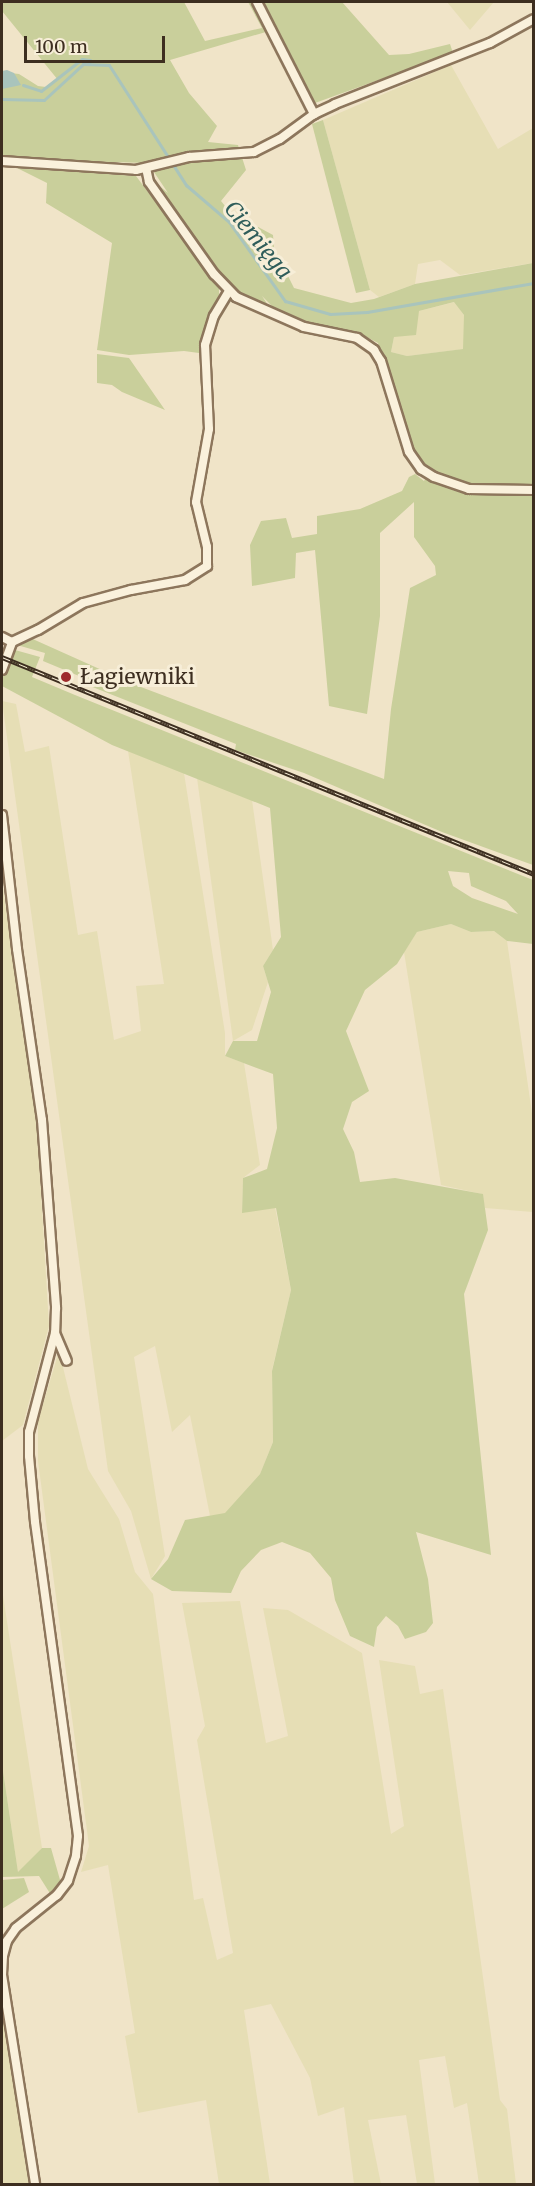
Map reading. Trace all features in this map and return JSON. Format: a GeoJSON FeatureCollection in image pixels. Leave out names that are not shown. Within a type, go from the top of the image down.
{"type":"FeatureCollection","features":[{"type":"Feature","properties":{"kind":"street"},"geometry":{"type":"LineString","coordinates":[[257,2],[314,114]]}},
{"type":"Feature","properties":{"kind":"street"},"geometry":{"type":"LineString","coordinates":[[2,161],[146,168],[189,157],[254,152],[280,139],[314,114],[387,82],[502,38],[534,19]]}},
{"type":"Feature","properties":{"kind":"street"},"geometry":{"type":"LineString","coordinates":[[146,168],[149,182],[214,274],[229,291],[245,303],[284,319],[313,329],[357,338],[369,346],[381,361],[409,452],[427,473],[469,489],[534,490]]}},
{"type":"Feature","properties":{"kind":"street"},"geometry":{"type":"LineString","coordinates":[[2,670],[12,642],[38,630],[83,603],[131,590],[184,580],[200,573],[207,566],[207,547],[196,502],[209,429],[205,345],[214,316],[229,291]]}},
{"type":"Feature","properties":{"kind":"street"},"geometry":{"type":"LineString","coordinates":[[2,638],[12,642]]}},
{"type":"Feature","properties":{"kind":"street"},"geometry":{"type":"LineString","coordinates":[[2,815],[17,949],[42,1120],[56,1289],[55,1333],[30,1425],[29,1456],[35,1522],[78,1846],[72,1873],[63,1888],[16,1928],[5,1948],[2,1965],[35,2184]]}},
{"type":"Feature","properties":{"kind":"street"},"geometry":{"type":"LineString","coordinates":[[55,1333],[67,1361]]}},
{"type":"Feature","properties":{"kind":"shaded area"},"geometry":{"type":"Polygon","coordinates":[[[447,2],[494,2],[470,30],[447,2]]]}},
{"type":"Feature","properties":{"kind":"shaded area"},"geometry":{"type":"Polygon","coordinates":[[[451,65],[498,149],[533,128],[533,263],[460,275],[440,260],[418,264],[415,284],[379,297],[370,290],[323,120],[451,65]]]}},
{"type":"Feature","properties":{"kind":"shaded area"},"geometry":{"type":"Polygon","coordinates":[[[455,302],[464,315],[464,349],[407,356],[391,352],[394,337],[419,311],[455,302]]]}},
{"type":"Feature","properties":{"kind":"shaded area"},"geometry":{"type":"Polygon","coordinates":[[[2,701],[16,704],[25,752],[49,746],[78,935],[97,931],[114,1040],[141,1031],[136,986],[164,984],[128,751],[184,773],[225,1033],[225,1056],[244,1063],[260,1165],[243,1178],[242,1212],[275,1207],[291,1290],[272,1370],[273,1442],[260,1474],[225,1514],[210,1516],[190,1415],[172,1432],[155,1346],[134,1357],[165,1556],[151,1579],[131,1511],[108,1471],[2,701]]]}},
{"type":"Feature","properties":{"kind":"shaded area"},"geometry":{"type":"Polygon","coordinates":[[[197,778],[252,800],[273,950],[263,966],[268,982],[252,1030],[233,1041],[197,778]]]}},
{"type":"Feature","properties":{"kind":"shaded area"},"geometry":{"type":"Polygon","coordinates":[[[2,882],[36,1108],[49,1326],[23,1425],[2,1441],[2,882]]]}},
{"type":"Feature","properties":{"kind":"shaded area"},"geometry":{"type":"Polygon","coordinates":[[[451,924],[471,932],[494,931],[507,941],[533,1120],[533,1212],[485,1208],[482,1194],[441,1185],[404,952],[417,932],[451,924]]]}},
{"type":"Feature","properties":{"kind":"shaded area"},"geometry":{"type":"Polygon","coordinates":[[[59,1351],[88,1469],[119,1519],[135,1572],[153,1594],[194,1900],[203,1898],[217,1960],[233,1953],[197,1740],[205,1726],[182,1603],[240,1601],[266,1743],[288,1736],[263,1608],[288,1610],[362,1653],[391,1834],[404,1826],[379,1660],[415,1666],[420,1694],[443,1689],[500,2100],[507,2109],[516,2184],[479,2184],[467,2103],[454,2108],[445,2056],[419,2060],[435,2184],[417,2184],[406,2115],[368,2120],[381,2184],[354,2184],[344,2107],[318,2116],[310,2078],[271,2004],[244,2010],[270,2184],[219,2184],[206,2100],[138,2113],[125,2036],[135,2033],[108,1865],[81,1872],[89,1846],[38,1461],[38,1421],[59,1351]]]}},
{"type":"Feature","properties":{"kind":"shaded area"},"geometry":{"type":"Polygon","coordinates":[[[2,1589],[42,1848],[18,1873],[2,1764],[2,1589]]]}},
{"type":"Feature","properties":{"kind":"shaded area"},"geometry":{"type":"Polygon","coordinates":[[[2,1981],[31,2184],[2,2184],[2,1981]]]}},
{"type":"Feature","properties":{"kind":"green space"},"geometry":{"type":"Polygon","coordinates":[[[2,2],[184,2],[205,41],[262,28],[248,2],[342,2],[389,55],[409,54],[450,44],[453,53],[315,103],[276,29],[170,60],[189,93],[217,126],[208,142],[238,145],[246,170],[221,201],[230,212],[273,235],[274,248],[294,288],[351,303],[374,299],[415,284],[533,263],[533,865],[442,832],[304,773],[235,750],[236,744],[90,686],[91,681],[43,661],[45,653],[17,645],[15,650],[40,657],[32,677],[533,880],[533,944],[507,941],[494,931],[471,932],[451,924],[417,932],[397,964],[365,990],[346,1031],[369,1091],[352,1102],[343,1129],[354,1152],[360,1182],[395,1178],[483,1194],[488,1230],[464,1294],[491,1555],[416,1532],[428,1579],[433,1623],[426,1632],[405,1639],[398,1626],[386,1616],[377,1627],[374,1647],[350,1636],[335,1600],[331,1578],[310,1553],[282,1542],[261,1550],[241,1571],[231,1593],[172,1591],[151,1579],[168,1559],[185,1520],[225,1513],[260,1474],[273,1442],[272,1371],[291,1290],[276,1208],[242,1213],[243,1178],[267,1169],[277,1128],[273,1074],[225,1056],[233,1041],[257,1041],[271,992],[263,966],[281,937],[270,808],[112,745],[2,686],[2,670],[12,642],[26,636],[133,684],[384,779],[391,709],[410,588],[436,575],[435,566],[414,537],[414,502],[380,533],[380,616],[367,714],[329,706],[315,550],[296,553],[295,578],[252,586],[250,545],[261,521],[286,518],[292,538],[317,534],[317,516],[360,509],[402,491],[409,477],[415,474],[424,481],[429,472],[417,462],[406,438],[378,343],[361,334],[308,322],[273,307],[262,296],[268,305],[264,307],[229,287],[151,179],[168,193],[148,163],[2,159],[2,72],[19,74],[38,86],[46,87],[58,80],[2,11],[2,2]],[[454,302],[419,311],[416,335],[394,337],[391,352],[407,356],[463,349],[464,315],[454,302]],[[448,871],[453,886],[472,898],[518,914],[506,901],[471,886],[469,873],[448,871]]]}},
{"type":"Feature","properties":{"kind":"green space"},"geometry":{"type":"Polygon","coordinates":[[[323,120],[370,290],[356,293],[312,124],[323,120]]]}},
{"type":"Feature","properties":{"kind":"green space"},"geometry":{"type":"Polygon","coordinates":[[[17,168],[136,176],[219,287],[219,295],[205,328],[199,353],[184,351],[129,355],[97,350],[112,243],[46,203],[47,183],[17,168]]]}},
{"type":"Feature","properties":{"kind":"green space"},"geometry":{"type":"Polygon","coordinates":[[[97,354],[129,358],[165,410],[122,392],[112,385],[97,383],[97,354]]]}},
{"type":"Feature","properties":{"kind":"green space"},"geometry":{"type":"Polygon","coordinates":[[[2,1764],[18,1872],[42,1848],[51,1848],[62,1887],[51,1895],[39,1876],[2,1877],[2,1764]]]}},
{"type":"Feature","properties":{"kind":"green space"},"geometry":{"type":"Polygon","coordinates":[[[24,1878],[29,1892],[2,1909],[2,1880],[24,1878]]]}},
{"type":"Feature","properties":{"kind":"water"},"geometry":{"type":"Polygon","coordinates":[[[7,70],[14,73],[21,85],[2,89],[2,71],[7,70]]]}},
{"type":"Feature","properties":{"kind":"waterway"},"geometry":{"type":"LineString","coordinates":[[23,85],[41,91],[82,59],[90,60],[89,64]]}},
{"type":"Feature","properties":{"kind":"waterway","name":"Ciemięga"},"geometry":{"type":"LineString","coordinates":[[2,99],[44,100],[83,64],[109,65],[186,185],[229,222],[285,301],[330,314],[367,312],[534,283]]}},
{"type":"Feature","properties":{"kind":"railway"},"geometry":{"type":"LineString","coordinates":[[2,657],[534,874]]}},
{"type":"Feature","properties":{"kind":"place","name":"Łagiewniki"},"geometry":{"type":"Point","coordinates":[66,677]}}]}
